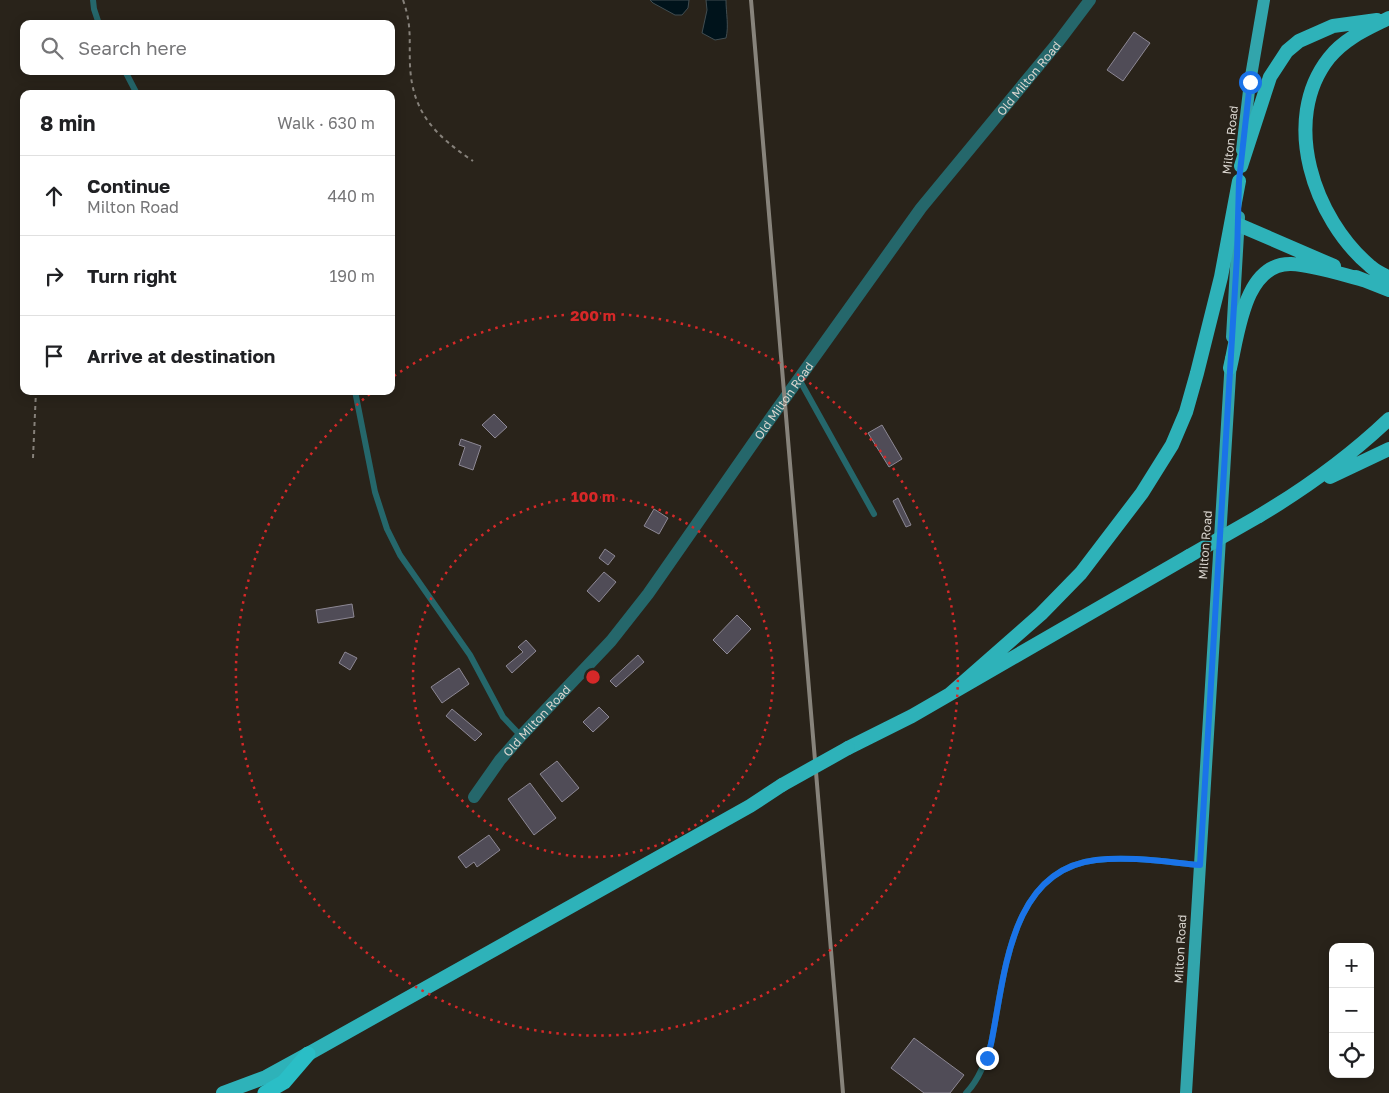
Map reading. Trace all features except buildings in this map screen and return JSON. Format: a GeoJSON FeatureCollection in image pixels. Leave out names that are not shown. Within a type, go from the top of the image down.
{"type":"FeatureCollection","features":[{"type":"Feature","properties":{"kind":"highway"},"geometry":{"type":"LineString","coordinates":[[1241,166],[1270,77],[1287,51],[1299,41],[1333,26],[1389,18]]}},
{"type":"Feature","properties":{"kind":"highway"},"geometry":{"type":"LineString","coordinates":[[1389,18],[1358,33],[1329,58],[1312,90],[1305,123],[1307,153],[1320,200],[1340,233],[1354,251],[1371,267],[1389,278]]}},
{"type":"Feature","properties":{"kind":"highway"},"geometry":{"type":"LineString","coordinates":[[950,694],[1041,614],[1081,573],[1142,493],[1172,445],[1186,412],[1197,373],[1221,277],[1239,181]]}},
{"type":"Feature","properties":{"kind":"highway"},"geometry":{"type":"LineString","coordinates":[[1239,225],[1389,290]]}},
{"type":"Feature","properties":{"kind":"highway"},"geometry":{"type":"LineString","coordinates":[[1230,368],[1245,308],[1252,289],[1261,276],[1275,266],[1290,264],[1308,266],[1363,280]]}},
{"type":"Feature","properties":{"kind":"highway"},"geometry":{"type":"LineString","coordinates":[[223,1093],[266,1077],[308,1054],[750,806],[782,785],[848,748],[912,716],[1260,516],[1336,466],[1389,419]]}},
{"type":"Feature","properties":{"kind":"highway"},"geometry":{"type":"LineString","coordinates":[[1300,491],[1389,450]]}},
{"type":"Feature","properties":{"kind":"highway"},"geometry":{"type":"LineString","coordinates":[[265,1093],[284,1082],[308,1054]]}},
{"type":"Feature","properties":{"kind":"main road","name":"Milton Road"},"geometry":{"type":"LineString","coordinates":[[1186,1093],[1239,225],[1239,181],[1250,82],[1264,0]]}},
{"type":"Feature","properties":{"kind":"street","name":"Old Milton Road"},"geometry":{"type":"LineString","coordinates":[[474,797],[500,760],[611,641],[648,594],[921,208],[1059,41],[1090,0]]}},
{"type":"Feature","properties":{"kind":"lane"},"geometry":{"type":"LineString","coordinates":[[93,0],[98,20]]}},
{"type":"Feature","properties":{"kind":"lane"},"geometry":{"type":"LineString","coordinates":[[127,75],[135,90]]}},
{"type":"Feature","properties":{"kind":"lane"},"geometry":{"type":"LineString","coordinates":[[799,379],[874,514]]}},
{"type":"Feature","properties":{"kind":"lane"},"geometry":{"type":"LineString","coordinates":[[356,395],[375,492],[391,538],[400,555],[470,655],[503,717],[521,736]]}},
{"type":"Feature","properties":{"kind":"lane"},"geometry":{"type":"LineString","coordinates":[[966,1093],[974,1084],[989,1051],[1006,964],[1017,927],[1035,893],[1045,882],[1069,867],[1097,860],[1126,859],[1200,865]]}},
{"type":"Feature","properties":{"kind":"path"},"geometry":{"type":"LineString","coordinates":[[403,0],[410,27],[412,88],[418,106],[428,122],[440,135],[473,161]]}},
{"type":"Feature","properties":{"kind":"path"},"geometry":{"type":"LineString","coordinates":[[33,458],[36,395]]}},
{"type":"Feature","properties":{"kind":"water"},"geometry":{"type":"Polygon","coordinates":[[[650,0],[689,0],[688,8],[682,15],[675,15],[650,0]]]}},
{"type":"Feature","properties":{"kind":"water"},"geometry":{"type":"Polygon","coordinates":[[[706,0],[726,0],[726,38],[715,40],[702,33],[707,10],[706,0]]]}},
{"type":"Feature","properties":{"kind":"railway"},"geometry":{"type":"LineString","coordinates":[[751,0],[843,1093]]}},
{"type":"Feature","properties":{"kind":"route"},"geometry":{"type":"LineString","coordinates":[[987,1058],[1011,945],[1021,918],[1035,893],[1045,882],[1069,867],[1097,860],[1126,859],[1200,865],[1239,225],[1239,181],[1250,82]]}}]}
